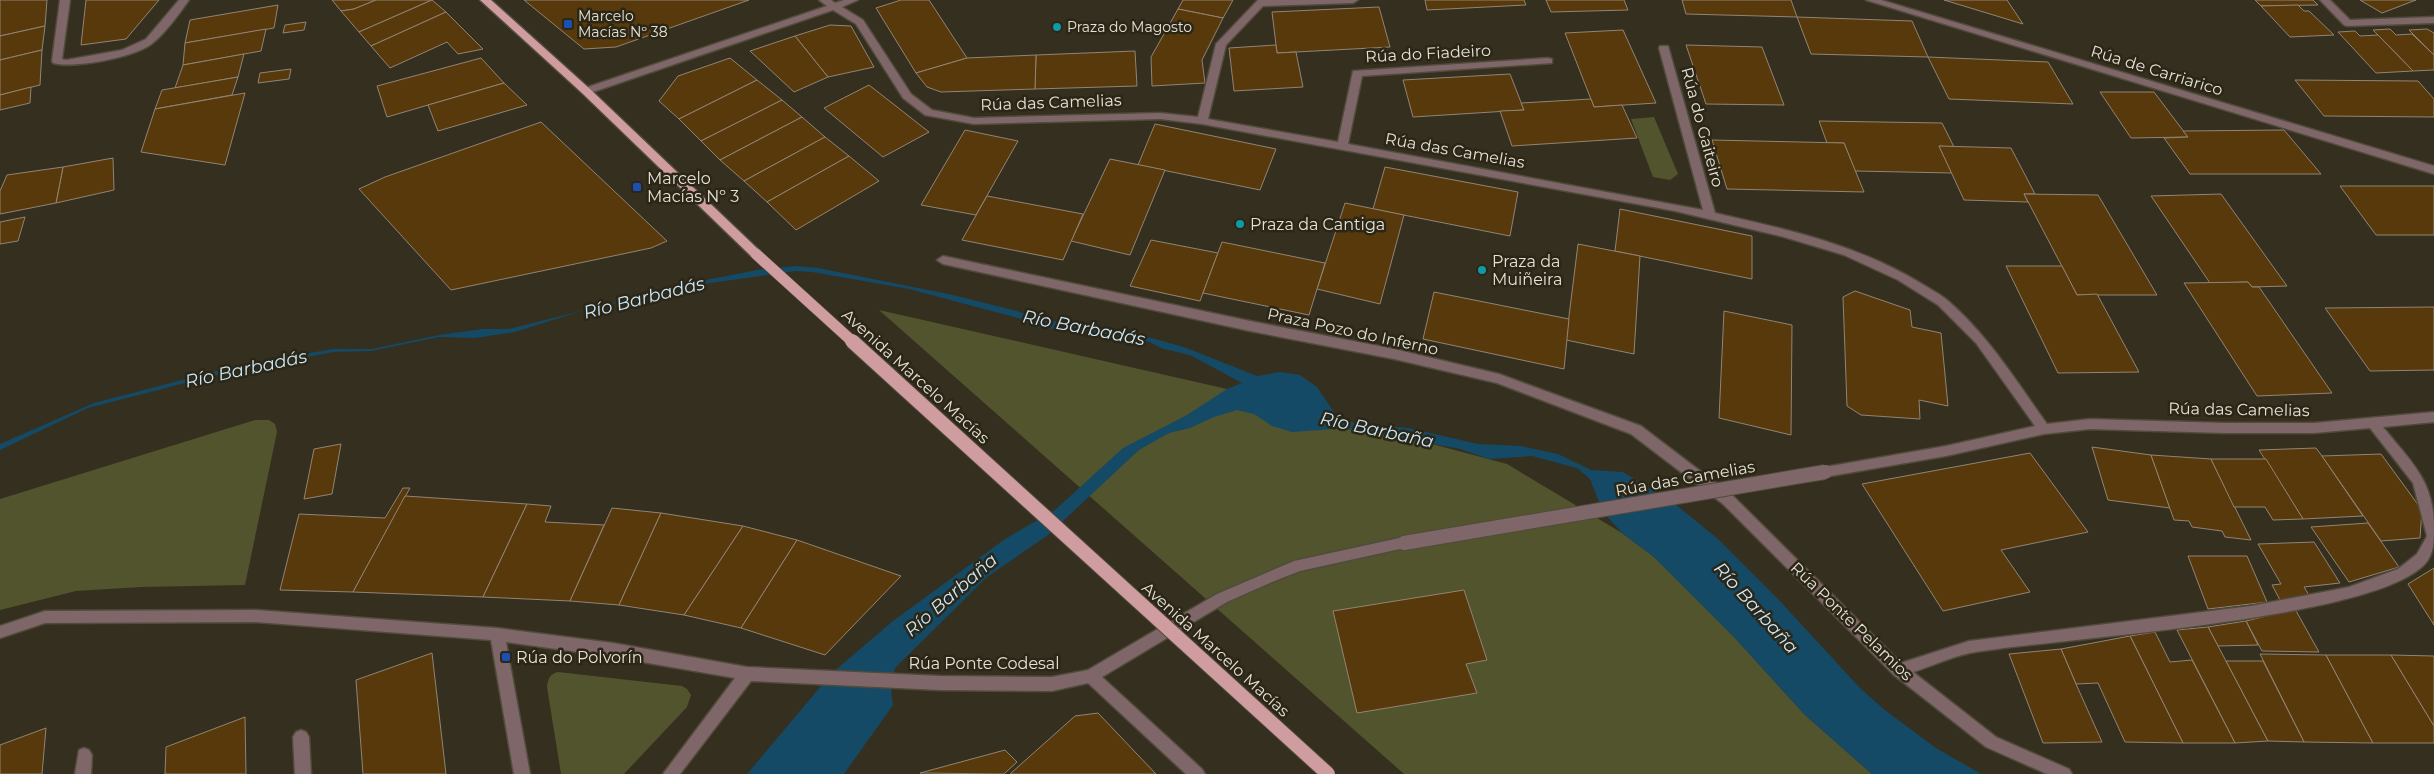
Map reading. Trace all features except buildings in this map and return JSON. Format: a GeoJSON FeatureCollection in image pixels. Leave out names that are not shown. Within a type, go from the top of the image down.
{"type":"FeatureCollection","features":[{"type":"Feature","properties":{"kind":"main road","name":"Avenida Marcelo Macías"},"geometry":{"type":"LineString","coordinates":[[485,0],[586,91],[756,254],[1328,774]]}},
{"type":"Feature","properties":{"kind":"street"},"geometry":{"type":"LineString","coordinates":[[65,0],[57,61],[66,63],[124,53],[150,41],[184,0]]}},
{"type":"Feature","properties":{"kind":"street"},"geometry":{"type":"LineString","coordinates":[[586,91],[829,3],[853,0]]}},
{"type":"Feature","properties":{"kind":"street"},"geometry":{"type":"LineString","coordinates":[[1202,121],[1221,44],[1262,2],[1353,0]]}},
{"type":"Feature","properties":{"kind":"street","name":"Rúa de Carriarico"},"geometry":{"type":"LineString","coordinates":[[1871,0],[2434,170]]}},
{"type":"Feature","properties":{"kind":"street"},"geometry":{"type":"LineString","coordinates":[[2325,0],[2347,23],[2434,20]]}},
{"type":"Feature","properties":{"kind":"street","name":"Rúa das Camelias"},"geometry":{"type":"LineString","coordinates":[[829,3],[860,22],[907,96],[929,113],[974,122],[1160,116],[1202,121],[1710,215],[1784,233],[1848,252],[1902,277],[1942,302],[1980,340],[2044,429]]}},
{"type":"Feature","properties":{"kind":"street","name":"Rúa do Gaiteiro"},"geometry":{"type":"LineString","coordinates":[[1664,48],[1710,215]]}},
{"type":"Feature","properties":{"kind":"street","name":"Rúa do Fiadeiro"},"geometry":{"type":"LineString","coordinates":[[1342,148],[1357,73],[1548,61]]}},
{"type":"Feature","properties":{"kind":"street","name":"Praza Pozo do Inferno"},"geometry":{"type":"LineString","coordinates":[[943,260],[1250,326],[1394,354],[1499,379],[1636,430],[1728,500]]}},
{"type":"Feature","properties":{"kind":"street","name":"Rúa das Camelias"},"geometry":{"type":"LineString","coordinates":[[1091,676],[1222,598],[1267,578],[1299,565],[1404,543],[1946,451],[2044,429],[2090,424],[2224,428],[2314,428],[2434,417]]}},
{"type":"Feature","properties":{"kind":"street"},"geometry":{"type":"LineString","coordinates":[[1899,670],[1969,647],[2251,612],[2349,593],[2403,573],[2422,558],[2434,536],[2419,481],[2373,424]]}},
{"type":"Feature","properties":{"kind":"street","name":"Rúa Ponte Pelamios"},"geometry":{"type":"LineString","coordinates":[[1728,500],[1899,670],[1992,742],[2064,774]]}},
{"type":"Feature","properties":{"kind":"street"},"geometry":{"type":"LineString","coordinates":[[0,632],[44,617],[256,616],[498,634],[613,650],[747,674],[671,774]]}},
{"type":"Feature","properties":{"kind":"street"},"geometry":{"type":"LineString","coordinates":[[498,634],[522,774]]}},
{"type":"Feature","properties":{"kind":"street","name":"Rúa Ponte Codesal"},"geometry":{"type":"LineString","coordinates":[[747,674],[940,683],[1052,684],[1091,676]]}},
{"type":"Feature","properties":{"kind":"street"},"geometry":{"type":"LineString","coordinates":[[1091,676],[1197,774]]}},
{"type":"Feature","properties":{"kind":"street"},"geometry":{"type":"LineString","coordinates":[[302,737],[303,774]]}},
{"type":"Feature","properties":{"kind":"street"},"geometry":{"type":"LineString","coordinates":[[83,774],[84,755]]}},
{"type":"Feature","properties":{"kind":"green space"},"geometry":{"type":"Polygon","coordinates":[[[1654,117],[1678,174],[1670,180],[1653,177],[1631,119],[1654,117]]]}},
{"type":"Feature","properties":{"kind":"green space"},"geometry":{"type":"Polygon","coordinates":[[[879,310],[1227,389],[1507,464],[1622,533],[1654,557],[1734,637],[1805,715],[1872,774],[1404,774],[879,310]]]}},
{"type":"Feature","properties":{"kind":"green space"},"geometry":{"type":"Polygon","coordinates":[[[255,420],[269,420],[275,424],[277,432],[245,585],[141,587],[76,591],[0,610],[0,499],[255,420]]]}},
{"type":"Feature","properties":{"kind":"green space"},"geometry":{"type":"Polygon","coordinates":[[[558,672],[682,686],[691,695],[687,707],[624,774],[561,774],[547,687],[550,677],[558,672]]]}},
{"type":"Feature","properties":{"kind":"water"},"geometry":{"type":"Polygon","coordinates":[[[796,266],[818,268],[953,295],[1017,311],[1042,320],[1082,324],[1144,336],[1184,347],[1257,376],[1280,372],[1300,375],[1317,387],[1336,415],[1351,423],[1408,428],[1478,444],[1521,446],[1558,454],[1591,470],[1623,472],[1675,504],[1718,539],[1777,598],[1860,688],[1886,711],[1936,748],[1981,774],[1872,774],[1805,715],[1734,637],[1654,557],[1622,533],[1603,512],[1590,479],[1577,468],[1532,456],[1489,459],[1460,449],[1360,430],[1334,429],[1292,432],[1272,426],[1254,414],[1237,410],[1214,417],[1190,428],[1169,433],[1139,450],[1048,535],[987,577],[895,668],[891,687],[893,705],[844,774],[747,774],[832,673],[893,621],[1005,539],[1055,510],[1123,448],[1187,415],[1227,389],[1242,383],[1190,355],[1164,349],[1132,337],[1035,327],[1018,318],[909,289],[812,272],[796,271],[689,286],[578,312],[515,332],[475,338],[439,337],[371,351],[334,352],[236,370],[88,408],[0,450],[0,444],[94,403],[236,366],[333,349],[372,349],[439,335],[483,329],[509,329],[701,281],[757,270],[796,266]]]}},
{"type":"Feature","properties":{"kind":"place","name":"Marcelo Macías Nº 38"},"geometry":{"type":"Point","coordinates":[568,24]}},
{"type":"Feature","properties":{"kind":"place","name":"Praza do Magosto"},"geometry":{"type":"Point","coordinates":[1057,27]}},
{"type":"Feature","properties":{"kind":"place","name":"Marcelo Macías Nº 3"},"geometry":{"type":"Point","coordinates":[637,187]}},
{"type":"Feature","properties":{"kind":"place","name":"Praza da Cantiga"},"geometry":{"type":"Point","coordinates":[1240,224]}},
{"type":"Feature","properties":{"kind":"place","name":"Praza da Muiñeira"},"geometry":{"type":"Point","coordinates":[1482,270]}},
{"type":"Feature","properties":{"kind":"place","name":"Rúa do Polvorín"},"geometry":{"type":"Point","coordinates":[506,657]}},
{"type":"Feature","properties":{"kind":"water label","name":"Río Barbadás"},"geometry":{"type":"Point","coordinates":[644,298]}},
{"type":"Feature","properties":{"kind":"water label","name":"Río Barbadás"},"geometry":{"type":"Point","coordinates":[1084,328]}},
{"type":"Feature","properties":{"kind":"water label","name":"Río Barbadás"},"geometry":{"type":"Point","coordinates":[246,369]}},
{"type":"Feature","properties":{"kind":"water label","name":"Río Barbaña"},"geometry":{"type":"Point","coordinates":[1377,430]}},
{"type":"Feature","properties":{"kind":"water label","name":"Río Barbaña"},"geometry":{"type":"Point","coordinates":[951,595]}},
{"type":"Feature","properties":{"kind":"water label","name":"Río Barbaña"},"geometry":{"type":"Point","coordinates":[1756,608]}}]}
